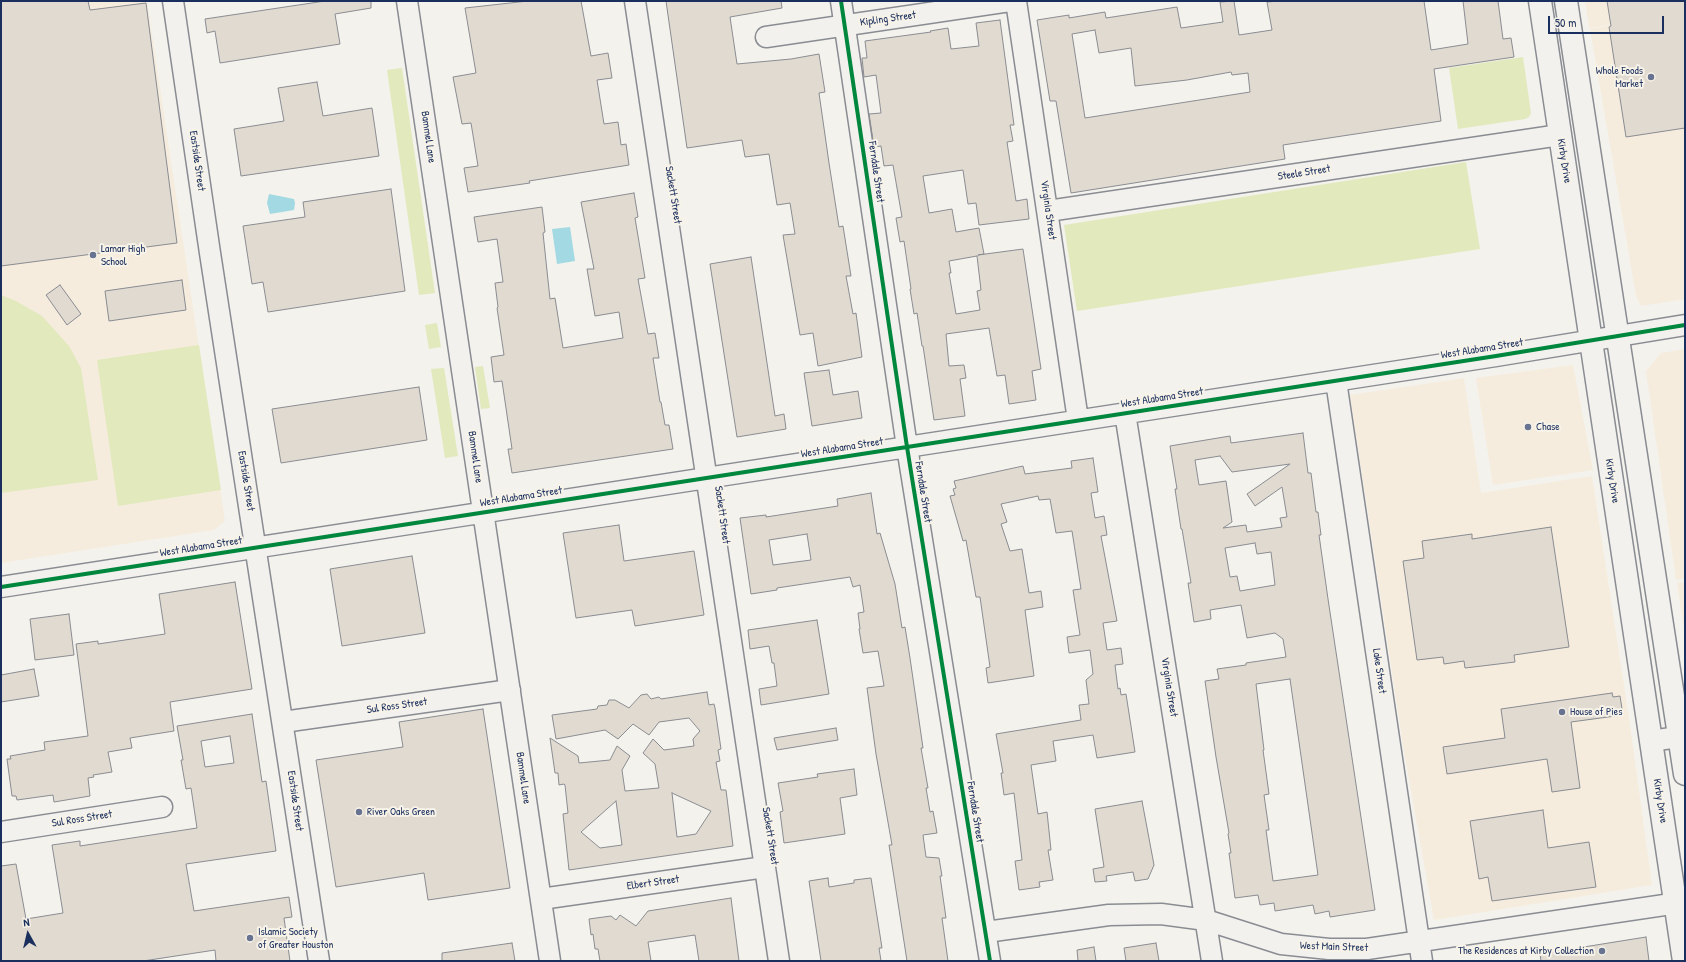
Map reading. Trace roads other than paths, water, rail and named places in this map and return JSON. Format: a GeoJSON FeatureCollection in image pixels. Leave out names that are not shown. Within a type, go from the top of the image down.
{"type":"FeatureCollection","features":[{"type":"Feature","properties":{"kind":"main road","name":"Kirby Drive"},"geometry":{"type":"LineString","coordinates":[[1540,1],[1651,741],[1680,903],[1684,961]]}},
{"type":"Feature","properties":{"kind":"main road"},"geometry":{"type":"LineString","coordinates":[[1566,1],[1654,570],[1682,737],[1685,774]]}},
{"type":"Feature","properties":{"kind":"main road"},"geometry":{"type":"LineString","coordinates":[[1560,134],[1573,145],[1593,171]]}},
{"type":"Feature","properties":{"kind":"main road"},"geometry":{"type":"LineString","coordinates":[[1626,574],[1654,570]]}},
{"type":"Feature","properties":{"kind":"street","name":"Eastside Street"},"geometry":{"type":"LineString","coordinates":[[173,1],[319,961]]}},
{"type":"Feature","properties":{"kind":"street","name":"Bammel Lane"},"geometry":{"type":"LineString","coordinates":[[407,1],[550,961]]}},
{"type":"Feature","properties":{"kind":"street","name":"Sackett Street"},"geometry":{"type":"LineString","coordinates":[[635,1],[779,961]]}},
{"type":"Feature","properties":{"kind":"street","name":"Ferndale Street"},"geometry":{"type":"LineString","coordinates":[[841,1],[907,446],[990,961]]}},
{"type":"Feature","properties":{"kind":"street","name":"Kipling Street"},"geometry":{"type":"LineString","coordinates":[[766,38],[1010,1]]}},
{"type":"Feature","properties":{"kind":"street","name":"Virginia Street"},"geometry":{"type":"LineString","coordinates":[[1016,1],[1078,420]]}},
{"type":"Feature","properties":{"kind":"street","name":"Steele Street"},"geometry":{"type":"LineString","coordinates":[[1048,211],[1560,134]]}},
{"type":"Feature","properties":{"kind":"street","name":"West Alabama Street"},"geometry":{"type":"LineString","coordinates":[[1,587],[1685,326]]}},
{"type":"Feature","properties":{"kind":"street","name":"Lake Street"},"geometry":{"type":"LineString","coordinates":[[1336,380],[1421,952]]}},
{"type":"Feature","properties":{"kind":"street","name":"Virginia Street"},"geometry":{"type":"LineString","coordinates":[[1126,413],[1212,961]]}},
{"type":"Feature","properties":{"kind":"street","name":"Sul Ross Street"},"geometry":{"type":"LineString","coordinates":[[283,722],[510,690]]}},
{"type":"Feature","properties":{"kind":"street"},"geometry":{"type":"LineString","coordinates":[[1651,741],[1682,737]]}},
{"type":"Feature","properties":{"kind":"street","name":"Sul Ross Street"},"geometry":{"type":"LineString","coordinates":[[1,832],[162,806]]}},
{"type":"Feature","properties":{"kind":"street","name":"Elbert Street"},"geometry":{"type":"LineString","coordinates":[[541,899],[765,867]]}},
{"type":"Feature","properties":{"kind":"street","name":"West Main Street"},"geometry":{"type":"LineString","coordinates":[[986,932],[1109,915],[1161,914],[1206,920],[1281,944],[1329,949],[1367,949],[1421,952],[1680,903]]}},
{"type":"Feature","properties":{"kind":"water"},"geometry":{"type":"Polygon","coordinates":[[[269,194],[294,199],[294,210],[270,214],[267,203],[269,194]]]}},
{"type":"Feature","properties":{"kind":"water"},"geometry":{"type":"Polygon","coordinates":[[[570,227],[575,261],[557,264],[552,229],[570,227]]]}},
{"type":"Feature","properties":{"kind":"place","name":"Whole Foods Market"},"geometry":{"type":"Point","coordinates":[1651,77]}},
{"type":"Feature","properties":{"kind":"place","name":"Lamar High School"},"geometry":{"type":"Point","coordinates":[93,255]}},
{"type":"Feature","properties":{"kind":"place","name":"Chase"},"geometry":{"type":"Point","coordinates":[1528,427]}},
{"type":"Feature","properties":{"kind":"place","name":"House of Pies"},"geometry":{"type":"Point","coordinates":[1562,712]}},
{"type":"Feature","properties":{"kind":"place","name":"River Oaks Green"},"geometry":{"type":"Point","coordinates":[359,812]}},
{"type":"Feature","properties":{"kind":"place","name":"Islamic Society of Greater Houston"},"geometry":{"type":"Point","coordinates":[250,938]}},
{"type":"Feature","properties":{"kind":"place","name":"The Residences at Kirby Collection"},"geometry":{"type":"Point","coordinates":[1602,951]}}]}
